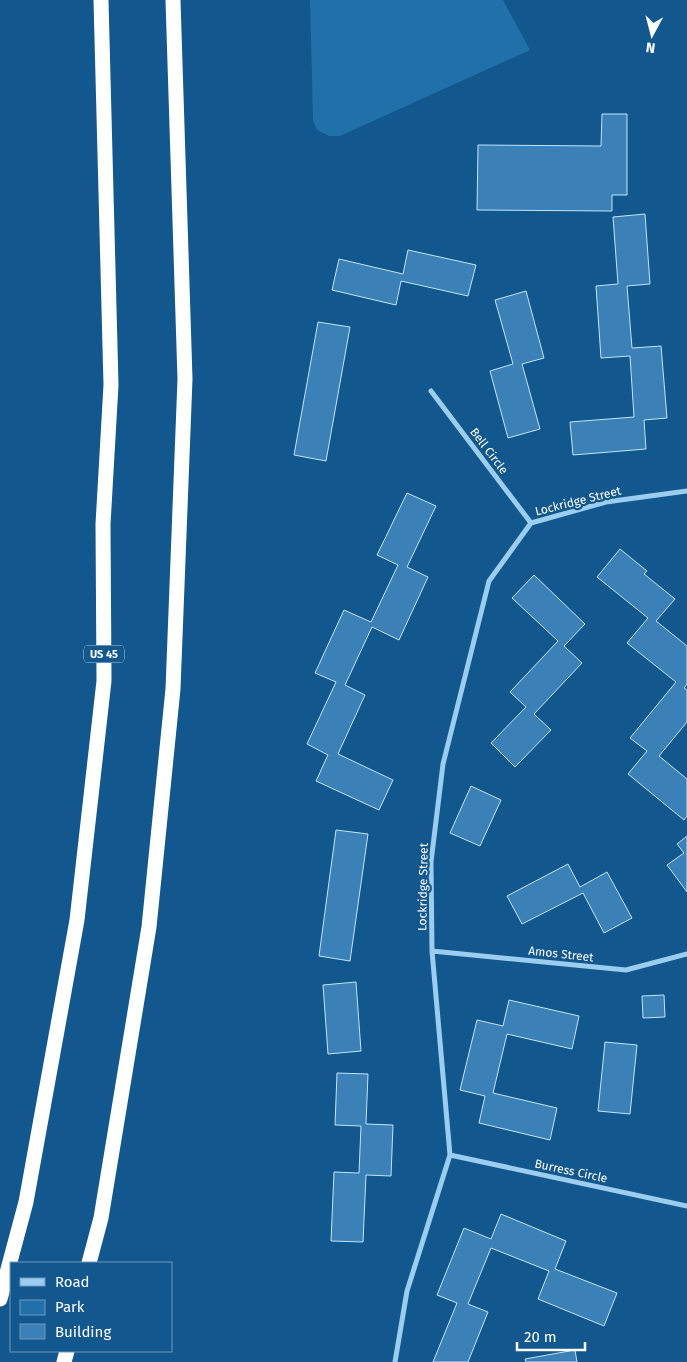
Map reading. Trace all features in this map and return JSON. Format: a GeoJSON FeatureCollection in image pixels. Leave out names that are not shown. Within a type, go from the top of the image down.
{"type":"FeatureCollection","features":[{"type":"Feature","properties":{"kind":"highway","name":"US 45"},"geometry":{"type":"LineString","coordinates":[[0,1299],[26,1202],[77,920],[104,680],[103,524],[111,385],[101,0]]}},
{"type":"Feature","properties":{"kind":"highway"},"geometry":{"type":"LineString","coordinates":[[89,1262],[101,1218],[149,927],[173,688],[185,379],[173,0]]}},
{"type":"Feature","properties":{"kind":"street","name":"Bell Circle"},"geometry":{"type":"LineString","coordinates":[[431,391],[531,523]]}},
{"type":"Feature","properties":{"kind":"street","name":"Lockridge Street"},"geometry":{"type":"LineString","coordinates":[[395,1362],[407,1291],[450,1155],[432,951],[431,862],[443,764],[489,581],[531,523],[606,502],[687,491]]}},
{"type":"Feature","properties":{"kind":"street","name":"Amos Street"},"geometry":{"type":"LineString","coordinates":[[432,951],[626,970],[687,954]]}},
{"type":"Feature","properties":{"kind":"street","name":"Burress Circle"},"geometry":{"type":"LineString","coordinates":[[450,1155],[687,1206]]}},
{"type":"Feature","properties":{"kind":"green space"},"geometry":{"type":"Polygon","coordinates":[[[310,0],[503,0],[530,50],[340,136],[329,136],[317,130],[313,121],[310,0]]]}},
{"type":"Feature","properties":{"kind":"building"},"geometry":{"type":"Polygon","coordinates":[[[602,114],[627,114],[627,195],[612,195],[612,211],[477,210],[478,145],[601,146],[602,114]]]}},
{"type":"Feature","properties":{"kind":"building"},"geometry":{"type":"Polygon","coordinates":[[[645,214],[650,284],[627,286],[632,348],[661,346],[667,418],[644,420],[646,449],[573,455],[570,422],[634,417],[630,356],[601,358],[596,286],[618,284],[613,217],[645,214]]]}},
{"type":"Feature","properties":{"kind":"building"},"geometry":{"type":"Polygon","coordinates":[[[408,250],[476,265],[468,296],[401,281],[396,305],[332,290],[339,259],[403,274],[408,250]]]}},
{"type":"Feature","properties":{"kind":"building"},"geometry":{"type":"Polygon","coordinates":[[[526,291],[544,358],[522,364],[540,429],[508,438],[490,371],[513,364],[495,300],[526,291]]]}},
{"type":"Feature","properties":{"kind":"building"},"geometry":{"type":"Polygon","coordinates":[[[318,322],[350,327],[326,461],[294,455],[318,322]]]}},
{"type":"Feature","properties":{"kind":"building"},"geometry":{"type":"Polygon","coordinates":[[[407,493],[436,506],[407,567],[428,577],[399,640],[372,627],[345,685],[365,695],[338,754],[393,780],[379,810],[316,781],[328,755],[307,744],[336,682],[315,673],[344,610],[371,622],[398,565],[377,555],[407,493]]]}},
{"type":"Feature","properties":{"kind":"building"},"geometry":{"type":"Polygon","coordinates":[[[620,549],[647,571],[644,574],[675,599],[656,621],[687,646],[687,684],[684,688],[687,690],[687,722],[659,756],[687,779],[687,816],[684,820],[628,774],[647,751],[630,738],[676,682],[627,643],[648,618],[597,577],[620,549]]]}},
{"type":"Feature","properties":{"kind":"building"},"geometry":{"type":"Polygon","coordinates":[[[534,575],[585,624],[564,646],[582,663],[534,714],[551,730],[515,767],[491,743],[526,707],[510,692],[558,641],[512,598],[534,575]]]}},
{"type":"Feature","properties":{"kind":"building"},"geometry":{"type":"Polygon","coordinates":[[[471,786],[501,800],[480,846],[450,833],[471,786]]]}},
{"type":"Feature","properties":{"kind":"building"},"geometry":{"type":"Polygon","coordinates":[[[336,830],[368,834],[350,961],[319,956],[336,830]]]}},
{"type":"Feature","properties":{"kind":"building"},"geometry":{"type":"Polygon","coordinates":[[[687,836],[687,892],[667,865],[684,853],[677,844],[687,836]]]}},
{"type":"Feature","properties":{"kind":"building"},"geometry":{"type":"Polygon","coordinates":[[[568,864],[580,887],[607,872],[632,918],[604,933],[583,893],[522,924],[507,896],[568,864]]]}},
{"type":"Feature","properties":{"kind":"building"},"geometry":{"type":"Polygon","coordinates":[[[356,982],[361,1051],[328,1054],[323,985],[356,982]]]}},
{"type":"Feature","properties":{"kind":"building"},"geometry":{"type":"Polygon","coordinates":[[[664,995],[665,1017],[643,1018],[642,996],[664,995]]]}},
{"type":"Feature","properties":{"kind":"building"},"geometry":{"type":"Polygon","coordinates":[[[509,1000],[579,1016],[572,1049],[507,1034],[493,1093],[557,1108],[550,1140],[479,1123],[485,1096],[460,1090],[477,1020],[503,1026],[509,1000]]]}},
{"type":"Feature","properties":{"kind":"building"},"geometry":{"type":"Polygon","coordinates":[[[605,1042],[637,1045],[630,1114],[598,1111],[605,1042]]]}},
{"type":"Feature","properties":{"kind":"building"},"geometry":{"type":"Polygon","coordinates":[[[337,1073],[368,1074],[366,1124],[393,1125],[391,1176],[366,1175],[363,1242],[331,1241],[334,1172],[359,1173],[361,1126],[335,1125],[337,1073]]]}},
{"type":"Feature","properties":{"kind":"building"},"geometry":{"type":"Polygon","coordinates":[[[501,1214],[566,1241],[555,1269],[617,1293],[604,1326],[538,1299],[549,1271],[491,1248],[468,1304],[488,1312],[468,1362],[433,1362],[457,1303],[437,1295],[464,1228],[491,1239],[501,1214]]]}},
{"type":"Feature","properties":{"kind":"building"},"geometry":{"type":"Polygon","coordinates":[[[575,1350],[577,1362],[526,1362],[525,1359],[575,1350]]]}}]}
